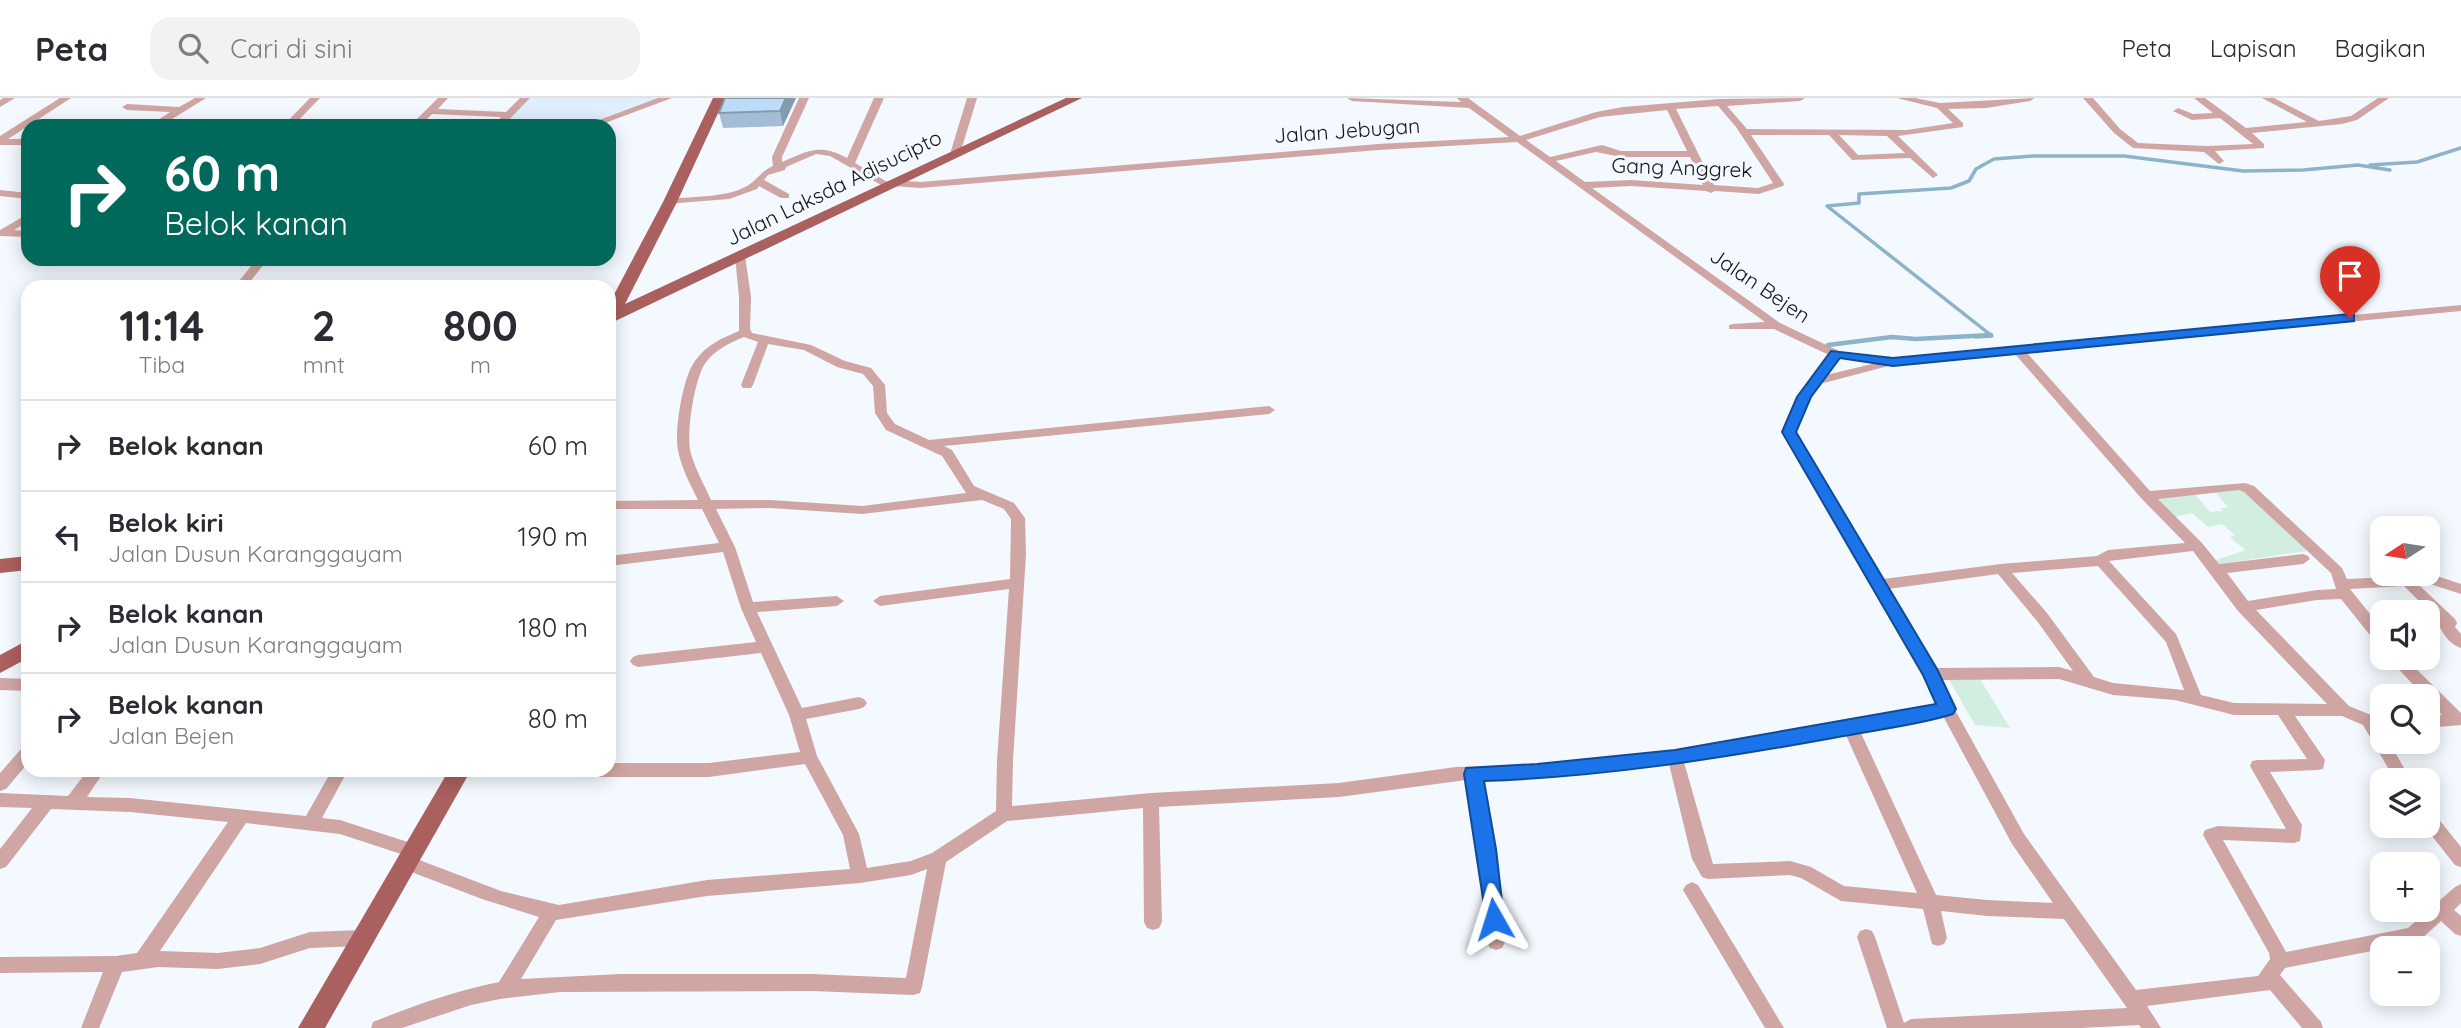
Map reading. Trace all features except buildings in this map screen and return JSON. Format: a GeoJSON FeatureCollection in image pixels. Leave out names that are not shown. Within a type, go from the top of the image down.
{"type":"FeatureCollection","features":[{"type":"Feature","properties":{"kind":"main road"},"geometry":{"type":"LineString","coordinates":[[616,305],[670,202],[719,98]]}},
{"type":"Feature","properties":{"kind":"main road","name":"Jalan Laksda Adisucipto"},"geometry":{"type":"LineString","coordinates":[[616,315],[1076,98]]}},
{"type":"Feature","properties":{"kind":"main road"},"geometry":{"type":"LineString","coordinates":[[630,278],[631,286],[641,292],[672,288]]}},
{"type":"Feature","properties":{"kind":"main road"},"geometry":{"type":"LineString","coordinates":[[0,566],[21,563]]}},
{"type":"Feature","properties":{"kind":"main road"},"geometry":{"type":"LineString","coordinates":[[0,665],[21,652]]}},
{"type":"Feature","properties":{"kind":"main road"},"geometry":{"type":"LineString","coordinates":[[311,1028],[456,777]]}},
{"type":"Feature","properties":{"kind":"street"},"geometry":{"type":"LineString","coordinates":[[0,104],[10,98]]}},
{"type":"Feature","properties":{"kind":"street"},"geometry":{"type":"LineString","coordinates":[[34,119],[66,98]]}},
{"type":"Feature","properties":{"kind":"street"},"geometry":{"type":"LineString","coordinates":[[165,119],[201,98]]}},
{"type":"Feature","properties":{"kind":"street"},"geometry":{"type":"LineString","coordinates":[[295,119],[315,98]]}},
{"type":"Feature","properties":{"kind":"street"},"geometry":{"type":"LineString","coordinates":[[422,119],[443,98]]}},
{"type":"Feature","properties":{"kind":"street"},"geometry":{"type":"LineString","coordinates":[[504,119],[525,98]]}},
{"type":"Feature","properties":{"kind":"street"},"geometry":{"type":"LineString","coordinates":[[608,119],[667,98]]}},
{"type":"Feature","properties":{"kind":"street"},"geometry":{"type":"LineString","coordinates":[[782,168],[777,164],[777,157],[804,98]]}},
{"type":"Feature","properties":{"kind":"street"},"geometry":{"type":"LineString","coordinates":[[850,163],[879,98]]}},
{"type":"Feature","properties":{"kind":"street"},"geometry":{"type":"LineString","coordinates":[[955,154],[972,98]]}},
{"type":"Feature","properties":{"kind":"street"},"geometry":{"type":"LineString","coordinates":[[1352,98],[1467,102]]}},
{"type":"Feature","properties":{"kind":"street","name":"Jalan Jebugan"},"geometry":{"type":"LineString","coordinates":[[891,184],[920,185],[1242,162],[1378,147],[1519,139],[1598,114],[1623,110],[1800,98]]}},
{"type":"Feature","properties":{"kind":"street"},"geometry":{"type":"LineString","coordinates":[[1902,98],[1940,106],[2031,98]]}},
{"type":"Feature","properties":{"kind":"street"},"geometry":{"type":"LineString","coordinates":[[2088,98],[2117,131],[2136,146],[2207,149],[2261,146],[2199,98]]}},
{"type":"Feature","properties":{"kind":"street"},"geometry":{"type":"LineString","coordinates":[[2267,98],[2318,124]]}},
{"type":"Feature","properties":{"kind":"street"},"geometry":{"type":"LineString","coordinates":[[2244,131],[2354,118],[2384,98]]}},
{"type":"Feature","properties":{"kind":"street"},"geometry":{"type":"LineString","coordinates":[[2364,99],[2374,105]]}},
{"type":"Feature","properties":{"kind":"street","name":"Jalan Bejen"},"geometry":{"type":"LineString","coordinates":[[1467,102],[1776,325],[1836,354],[1893,362],[2461,308]]}},
{"type":"Feature","properties":{"kind":"street"},"geometry":{"type":"LineString","coordinates":[[1719,102],[1745,132],[1890,133],[1960,125],[1940,106]]}},
{"type":"Feature","properties":{"kind":"street"},"geometry":{"type":"LineString","coordinates":[[127,107],[179,110]]}},
{"type":"Feature","properties":{"kind":"street"},"geometry":{"type":"LineString","coordinates":[[1670,107],[1711,190]]}},
{"type":"Feature","properties":{"kind":"street"},"geometry":{"type":"LineString","coordinates":[[429,111],[507,115]]}},
{"type":"Feature","properties":{"kind":"street"},"geometry":{"type":"LineString","coordinates":[[2178,111],[2192,117],[2222,115]]}},
{"type":"Feature","properties":{"kind":"street"},"geometry":{"type":"LineString","coordinates":[[0,141],[21,127]]}},
{"type":"Feature","properties":{"kind":"street","name":"Gang Anggrek"},"geometry":{"type":"LineString","coordinates":[[1583,185],[1631,183],[1759,191],[1779,184],[1745,132]]}},
{"type":"Feature","properties":{"kind":"street"},"geometry":{"type":"LineString","coordinates":[[1832,133],[1855,158],[1914,155]]}},
{"type":"Feature","properties":{"kind":"street"},"geometry":{"type":"LineString","coordinates":[[1890,133],[1933,175]]}},
{"type":"Feature","properties":{"kind":"street"},"geometry":{"type":"LineString","coordinates":[[0,141],[21,142]]}},
{"type":"Feature","properties":{"kind":"street"},"geometry":{"type":"LineString","coordinates":[[1549,160],[1611,145]]}},
{"type":"Feature","properties":{"kind":"street"},"geometry":{"type":"LineString","coordinates":[[1595,149],[1621,154],[1692,154]]}},
{"type":"Feature","properties":{"kind":"street"},"geometry":{"type":"LineString","coordinates":[[2207,149],[2219,161]]}},
{"type":"Feature","properties":{"kind":"street"},"geometry":{"type":"LineString","coordinates":[[670,202],[720,198],[753,187],[765,173],[782,168],[816,151],[828,152],[891,184]]}},
{"type":"Feature","properties":{"kind":"street"},"geometry":{"type":"LineString","coordinates":[[758,181],[785,196]]}},
{"type":"Feature","properties":{"kind":"street"},"geometry":{"type":"LineString","coordinates":[[0,193],[21,195]]}},
{"type":"Feature","properties":{"kind":"street"},"geometry":{"type":"LineString","coordinates":[[1,233],[21,222]]}},
{"type":"Feature","properties":{"kind":"street"},"geometry":{"type":"LineString","coordinates":[[1,233],[21,234]]}},
{"type":"Feature","properties":{"kind":"street"},"geometry":{"type":"LineString","coordinates":[[740,257],[746,332]]}},
{"type":"Feature","properties":{"kind":"street"},"geometry":{"type":"LineString","coordinates":[[245,280],[257,266]]}},
{"type":"Feature","properties":{"kind":"street"},"geometry":{"type":"LineString","coordinates":[[1733,327],[1776,325]]}},
{"type":"Feature","properties":{"kind":"street"},"geometry":{"type":"LineString","coordinates":[[860,876],[847,824],[809,757],[797,715],[764,648],[728,547],[692,474],[684,450],[683,427],[695,371],[710,351],[721,342],[746,332],[764,340],[807,347],[841,365],[867,371],[879,385],[881,412],[886,423],[894,430],[947,453],[969,489],[1009,506],[1020,522],[1004,760],[1004,814]]}},
{"type":"Feature","properties":{"kind":"street"},"geometry":{"type":"LineString","coordinates":[[747,385],[764,340]]}},
{"type":"Feature","properties":{"kind":"street"},"geometry":{"type":"LineString","coordinates":[[2017,349],[2147,496],[2197,546],[2243,607],[2343,710]]}},
{"type":"Feature","properties":{"kind":"street"},"geometry":{"type":"LineString","coordinates":[[1836,354],[1797,409],[1789,432],[1931,674],[1947,709],[2018,839],[2148,1022]]}},
{"type":"Feature","properties":{"kind":"street"},"geometry":{"type":"LineString","coordinates":[[1814,382],[1893,362]]}},
{"type":"Feature","properties":{"kind":"street"},"geometry":{"type":"LineString","coordinates":[[926,444],[1269,410]]}},
{"type":"Feature","properties":{"kind":"street"},"geometry":{"type":"LineString","coordinates":[[2147,496],[2246,487],[2337,571],[2344,589],[2370,624]]}},
{"type":"Feature","properties":{"kind":"street"},"geometry":{"type":"LineString","coordinates":[[616,505],[770,504],[862,509],[986,495]]}},
{"type":"Feature","properties":{"kind":"street"},"geometry":{"type":"LineString","coordinates":[[1878,585],[2001,569],[2101,561],[2108,555],[2197,546]]}},
{"type":"Feature","properties":{"kind":"street"},"geometry":{"type":"LineString","coordinates":[[616,560],[672,556],[728,547]]}},
{"type":"Feature","properties":{"kind":"street"},"geometry":{"type":"LineString","coordinates":[[2214,570],[2303,559]]}},
{"type":"Feature","properties":{"kind":"street"},"geometry":{"type":"LineString","coordinates":[[2101,561],[2171,638],[2177,647],[2178,658],[2195,699]]}},
{"type":"Feature","properties":{"kind":"street"},"geometry":{"type":"LineString","coordinates":[[2001,569],[2042,617],[2088,681]]}},
{"type":"Feature","properties":{"kind":"street"},"geometry":{"type":"LineString","coordinates":[[2440,580],[2461,589]]}},
{"type":"Feature","properties":{"kind":"street"},"geometry":{"type":"LineString","coordinates":[[880,601],[1017,583]]}},
{"type":"Feature","properties":{"kind":"street"},"geometry":{"type":"LineString","coordinates":[[2243,607],[2370,586]]}},
{"type":"Feature","properties":{"kind":"street"},"geometry":{"type":"LineString","coordinates":[[2412,586],[2449,624],[2446,625],[2447,628],[2461,643]]}},
{"type":"Feature","properties":{"kind":"street"},"geometry":{"type":"LineString","coordinates":[[748,608],[836,601]]}},
{"type":"Feature","properties":{"kind":"street"},"geometry":{"type":"LineString","coordinates":[[638,661],[764,648]]}},
{"type":"Feature","properties":{"kind":"street"},"geometry":{"type":"LineString","coordinates":[[2408,670],[2458,719]]}},
{"type":"Feature","properties":{"kind":"street"},"geometry":{"type":"LineString","coordinates":[[1931,674],[2059,673],[2113,689],[2195,699],[2234,709],[2343,710],[2370,720]]}},
{"type":"Feature","properties":{"kind":"street"},"geometry":{"type":"LineString","coordinates":[[0,684],[21,685]]}},
{"type":"Feature","properties":{"kind":"street"},"geometry":{"type":"LineString","coordinates":[[797,715],[859,703]]}},
{"type":"Feature","properties":{"kind":"street"},"geometry":{"type":"LineString","coordinates":[[2132,999],[2263,984],[2275,969],[2277,951],[2211,835],[2294,836],[2294,825],[2258,766],[2311,765],[2317,764],[2317,760],[2281,708]]}},
{"type":"Feature","properties":{"kind":"street"},"geometry":{"type":"LineString","coordinates":[[0,800],[74,801],[340,827],[489,893],[551,912],[586,909],[707,888],[860,876],[911,869],[938,858],[1004,814],[1151,800],[1331,791],[1473,774],[1537,772],[1675,757],[1947,709]]}},
{"type":"Feature","properties":{"kind":"street"},"geometry":{"type":"LineString","coordinates":[[2440,721],[2458,719]]}},
{"type":"Feature","properties":{"kind":"street"},"geometry":{"type":"LineString","coordinates":[[1850,727],[1930,902],[1938,938]]}},
{"type":"Feature","properties":{"kind":"street"},"geometry":{"type":"LineString","coordinates":[[616,770],[709,770],[809,757]]}},
{"type":"Feature","properties":{"kind":"street"},"geometry":{"type":"LineString","coordinates":[[1675,757],[1701,859],[1708,872],[1790,868],[1805,872],[1841,893],[1987,908],[2067,911]]}},
{"type":"Feature","properties":{"kind":"street"},"geometry":{"type":"LineString","coordinates":[[0,784],[21,760]]}},
{"type":"Feature","properties":{"kind":"street"},"geometry":{"type":"LineString","coordinates":[[1473,774],[1486,849],[1496,942]]}},
{"type":"Feature","properties":{"kind":"street"},"geometry":{"type":"LineString","coordinates":[[74,801],[92,777]]}},
{"type":"Feature","properties":{"kind":"street"},"geometry":{"type":"LineString","coordinates":[[311,823],[337,777]]}},
{"type":"Feature","properties":{"kind":"street"},"geometry":{"type":"LineString","coordinates":[[1151,800],[1153,922]]}},
{"type":"Feature","properties":{"kind":"street"},"geometry":{"type":"LineString","coordinates":[[0,862],[47,801]]}},
{"type":"Feature","properties":{"kind":"street"},"geometry":{"type":"LineString","coordinates":[[143,960],[240,818]]}},
{"type":"Feature","properties":{"kind":"street"},"geometry":{"type":"LineString","coordinates":[[2440,833],[2461,860]]}},
{"type":"Feature","properties":{"kind":"street"},"geometry":{"type":"LineString","coordinates":[[380,1028],[438,1005],[505,989],[570,983],[840,982],[913,988],[938,858]]}},
{"type":"Feature","properties":{"kind":"street"},"geometry":{"type":"LineString","coordinates":[[1692,890],[1775,1028]]}},
{"type":"Feature","properties":{"kind":"street"},"geometry":{"type":"LineString","coordinates":[[2275,969],[2413,934],[2461,892]]}},
{"type":"Feature","properties":{"kind":"street"},"geometry":{"type":"LineString","coordinates":[[2441,909],[2461,928]]}},
{"type":"Feature","properties":{"kind":"street"},"geometry":{"type":"LineString","coordinates":[[505,989],[551,912]]}},
{"type":"Feature","properties":{"kind":"street"},"geometry":{"type":"LineString","coordinates":[[1866,937],[1896,1028]]}},
{"type":"Feature","properties":{"kind":"street"},"geometry":{"type":"LineString","coordinates":[[0,965],[116,964],[143,960],[218,961],[260,956],[310,940],[361,938]]}},
{"type":"Feature","properties":{"kind":"street"},"geometry":{"type":"LineString","coordinates":[[90,1028],[116,964]]}},
{"type":"Feature","properties":{"kind":"street"},"geometry":{"type":"LineString","coordinates":[[2275,969],[2314,1028]]}},
{"type":"Feature","properties":{"kind":"street"},"geometry":{"type":"LineString","coordinates":[[1911,1028],[2148,1022]]}},
{"type":"Feature","properties":{"kind":"shaded area"},"geometry":{"type":"Polygon","coordinates":[[[527,98],[666,98],[606,119],[506,119],[527,98]]]}},
{"type":"Feature","properties":{"kind":"green space"},"geometry":{"type":"Polygon","coordinates":[[[2245,489],[2313,550],[2213,565],[2211,562],[2245,550],[2230,537],[2235,535],[2222,524],[2208,527],[2192,513],[2169,518],[2154,498],[2194,493],[2210,512],[2223,511],[2221,508],[2228,507],[2215,492],[2245,489]]]}},
{"type":"Feature","properties":{"kind":"green space"},"geometry":{"type":"Polygon","coordinates":[[[1978,676],[2010,728],[1975,725],[1948,678],[1978,676]]]}},
{"type":"Feature","properties":{"kind":"waterway"},"geometry":{"type":"LineString","coordinates":[[2370,165],[2417,162],[2461,148]]}},
{"type":"Feature","properties":{"kind":"waterway"},"geometry":{"type":"LineString","coordinates":[[1991,335],[1827,206],[1859,203],[1859,194],[1951,188],[1969,181],[1976,169],[1994,159],[2033,156],[2124,156],[2243,171],[2303,170],[2358,165],[2390,170]]}},
{"type":"Feature","properties":{"kind":"waterway"},"geometry":{"type":"LineString","coordinates":[[1828,345],[1892,337],[1916,339],[1991,335]]}},
{"type":"Feature","properties":{"kind":"waterway"},"geometry":{"type":"LineString","coordinates":[[1975,337],[1991,335]]}},
{"type":"Feature","properties":{"kind":"route"},"geometry":{"type":"LineString","coordinates":[[1494,919],[1486,849],[1473,774],[1537,772],[1741,748],[1947,709],[1931,674],[1789,432],[1804,397],[1836,354],[1893,362],[2350,318]]}}]}
